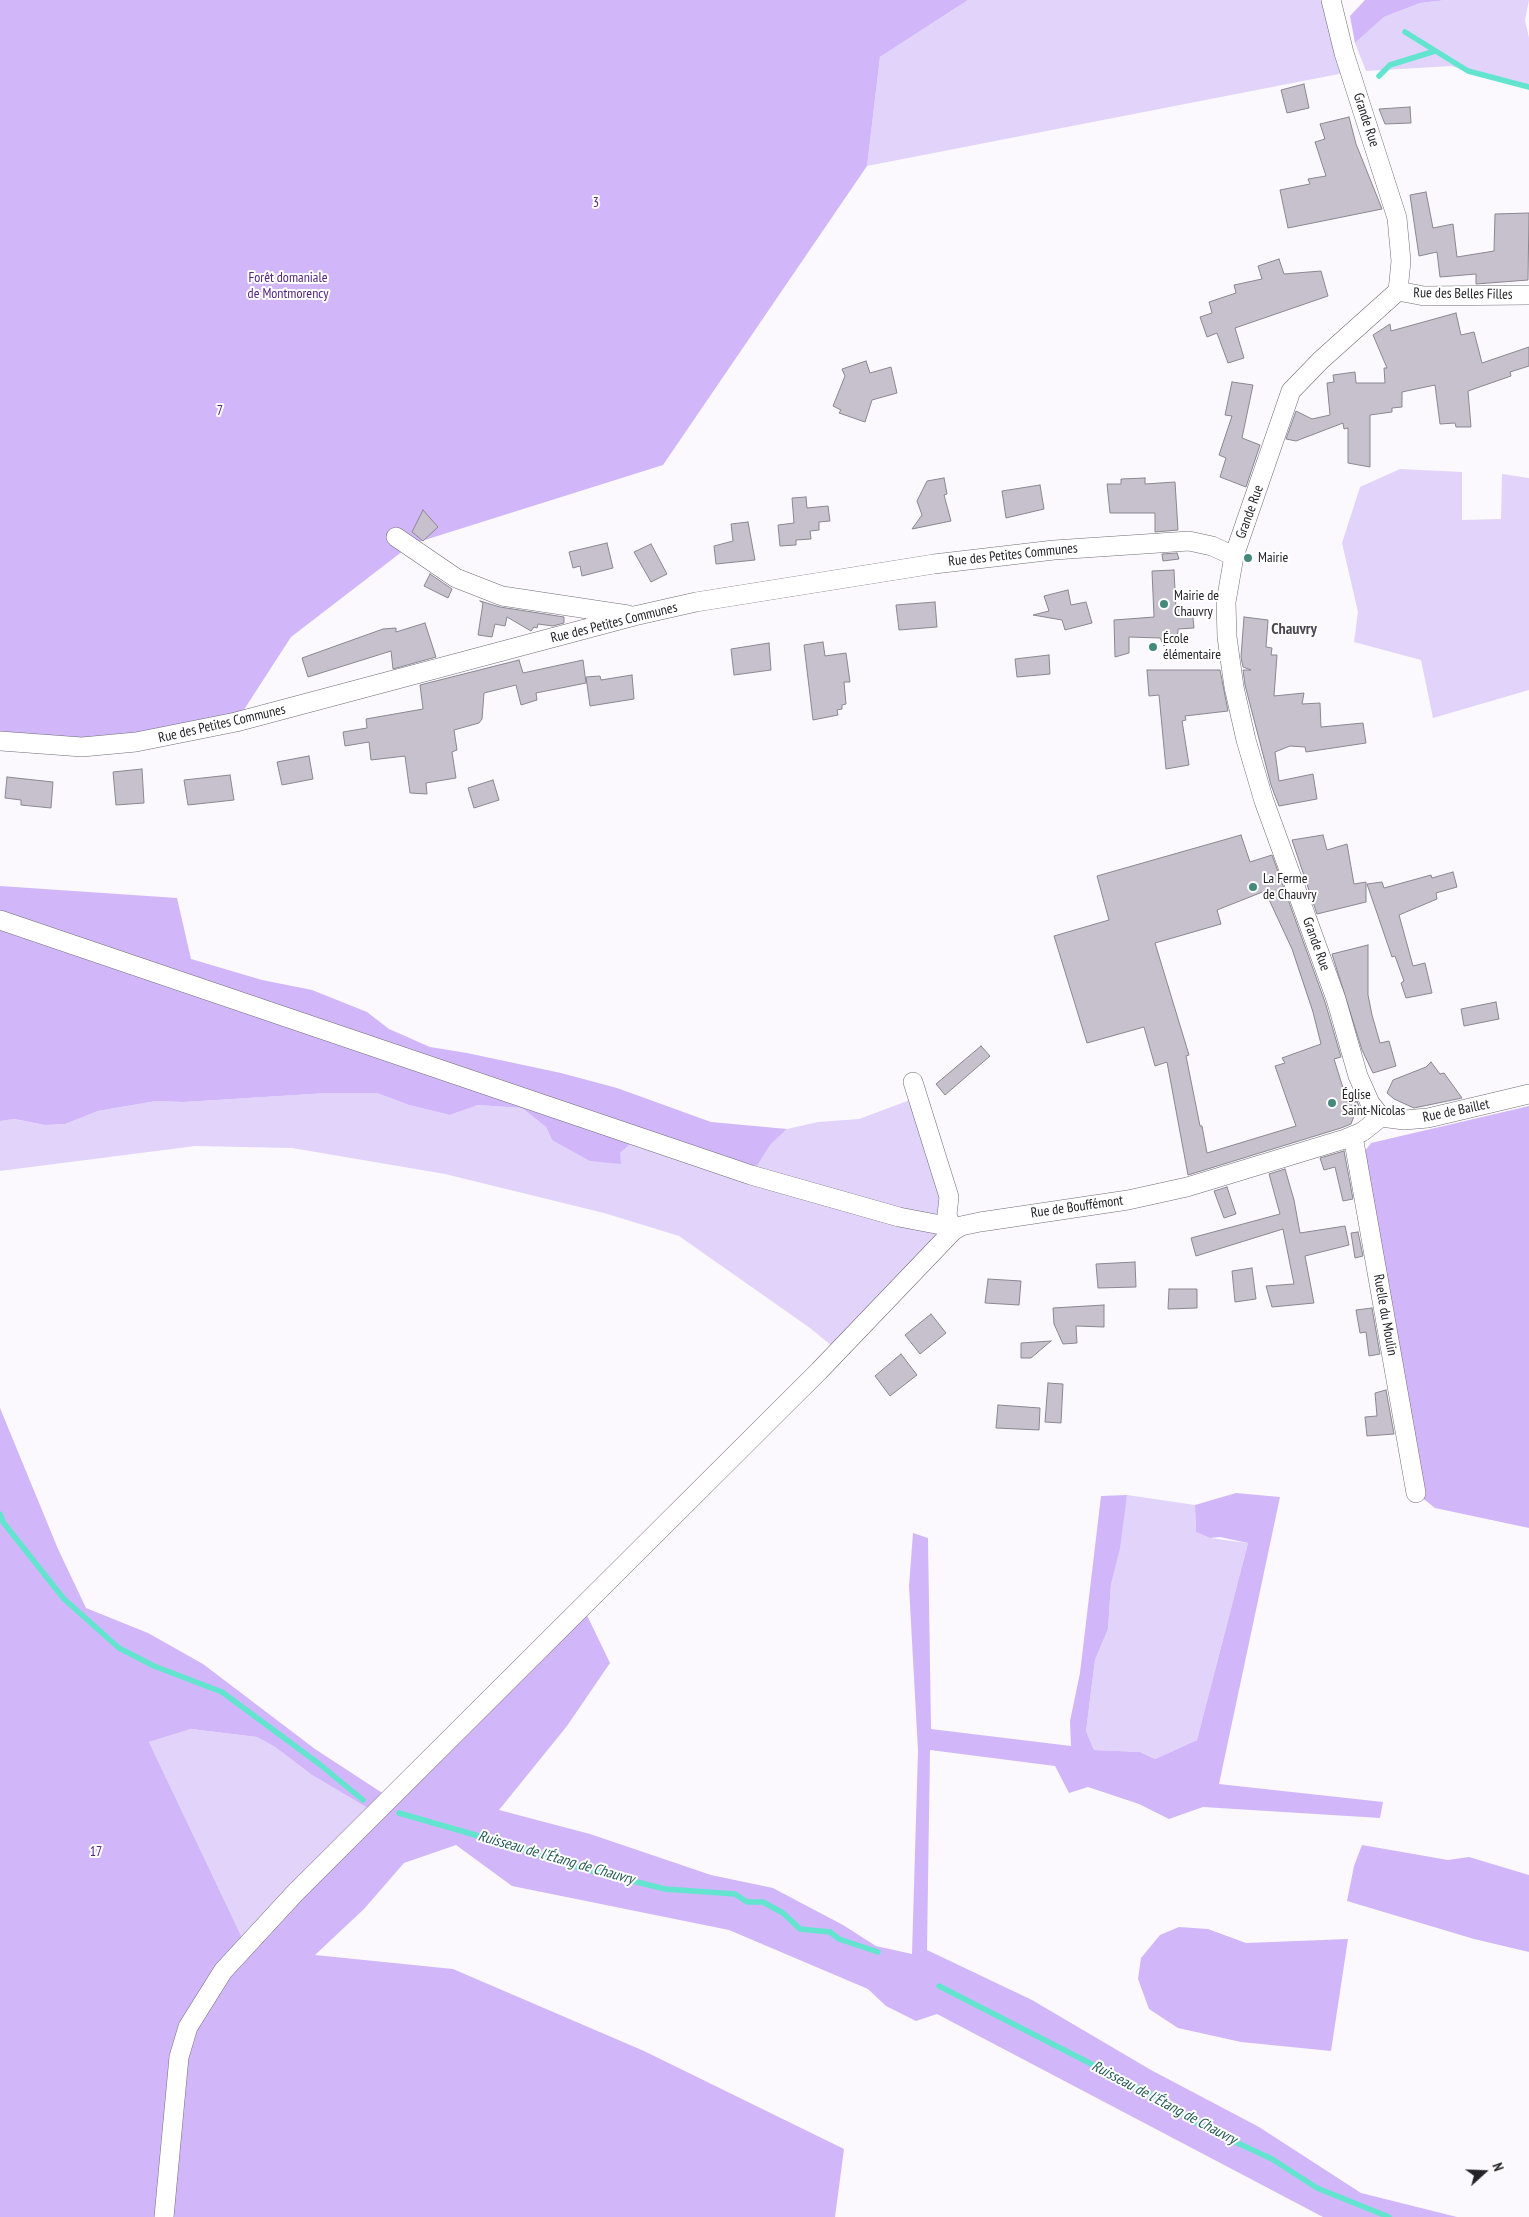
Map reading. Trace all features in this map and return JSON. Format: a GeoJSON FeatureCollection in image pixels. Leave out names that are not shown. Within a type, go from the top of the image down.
{"type":"FeatureCollection","features":[{"type":"Feature","properties":{"kind":"street","name":"Grande Rue"},"geometry":{"type":"LineString","coordinates":[[1331,0],[1344,53],[1397,218],[1401,261],[1398,291],[1327,354],[1291,391],[1234,556],[1226,602],[1227,637],[1234,687],[1246,740],[1264,801],[1336,999],[1358,1076],[1370,1103],[1381,1117]]}},
{"type":"Feature","properties":{"kind":"street","name":"Rue des Belles Filles"},"geometry":{"type":"LineString","coordinates":[[1398,291],[1424,296],[1529,295]]}},
{"type":"Feature","properties":{"kind":"street"},"geometry":{"type":"LineString","coordinates":[[396,537],[456,578],[502,596],[634,616]]}},
{"type":"Feature","properties":{"kind":"street","name":"Rue des Petites Communes"},"geometry":{"type":"LineString","coordinates":[[0,741],[82,747],[136,742],[246,720],[634,616],[696,602],[934,564],[1054,550],[1189,541],[1212,546],[1234,556]]}},
{"type":"Feature","properties":{"kind":"street"},"geometry":{"type":"LineString","coordinates":[[0,920],[751,1175],[881,1212],[941,1224],[953,1232]]}},
{"type":"Feature","properties":{"kind":"street"},"geometry":{"type":"LineString","coordinates":[[913,1082],[949,1197],[947,1215],[953,1232]]}},
{"type":"Feature","properties":{"kind":"street","name":"Rue de Baillet"},"geometry":{"type":"LineString","coordinates":[[1381,1117],[1404,1120],[1428,1118],[1529,1094]]}},
{"type":"Feature","properties":{"kind":"street","name":"Rue de Bouffémont"},"geometry":{"type":"LineString","coordinates":[[164,2217],[179,2057],[188,2027],[223,1971],[295,1893],[819,1371],[953,1232],[961,1226],[980,1222],[1128,1200],[1186,1187],[1354,1136],[1366,1130],[1381,1117]]}},
{"type":"Feature","properties":{"kind":"street","name":"Ruelle du Moulin"},"geometry":{"type":"LineString","coordinates":[[1354,1136],[1416,1493]]}},
{"type":"Feature","properties":{"kind":"shaded area"},"geometry":{"type":"Polygon","coordinates":[[[968,0],[1331,0],[1349,72],[867,166],[880,57],[968,0]]]}},
{"type":"Feature","properties":{"kind":"shaded area"},"geometry":{"type":"Polygon","coordinates":[[[1446,0],[1529,0],[1525,20],[1529,38],[1529,87],[1451,66],[1366,71],[1355,43],[1384,17],[1420,3],[1446,0]]]}},
{"type":"Feature","properties":{"kind":"shaded area"},"geometry":{"type":"Polygon","coordinates":[[[1400,469],[1462,472],[1462,520],[1501,519],[1502,474],[1529,478],[1529,690],[1433,718],[1421,660],[1354,642],[1358,612],[1342,543],[1360,487],[1400,469]]]}},
{"type":"Feature","properties":{"kind":"shaded area"},"geometry":{"type":"Polygon","coordinates":[[[328,1093],[377,1093],[409,1105],[450,1115],[478,1105],[522,1108],[546,1127],[552,1140],[620,1153],[640,1136],[751,1175],[771,1144],[787,1129],[818,1122],[859,1119],[918,1097],[954,1227],[838,1351],[810,1328],[679,1236],[604,1213],[445,1174],[292,1148],[195,1146],[0,1171],[0,1121],[13,1119],[45,1125],[65,1124],[98,1111],[156,1101],[184,1102],[328,1093]]]}},
{"type":"Feature","properties":{"kind":"shaded area"},"geometry":{"type":"Polygon","coordinates":[[[1127,1495],[1195,1505],[1196,1532],[1210,1538],[1248,1543],[1197,1740],[1155,1759],[1140,1752],[1094,1750],[1086,1731],[1095,1660],[1108,1629],[1111,1584],[1127,1495]]]}},
{"type":"Feature","properties":{"kind":"shaded area"},"geometry":{"type":"Polygon","coordinates":[[[191,1729],[257,1737],[275,1747],[312,1775],[376,1813],[246,1946],[149,1742],[191,1729]]]}},
{"type":"Feature","properties":{"kind":"green space","name":"Forêt domaniale de Montmorency"},"geometry":{"type":"Polygon","coordinates":[[[0,0],[968,0],[880,57],[867,166],[663,465],[412,544],[291,637],[236,722],[136,742],[0,743],[0,0]]]}},
{"type":"Feature","properties":{"kind":"green space"},"geometry":{"type":"Polygon","coordinates":[[[1365,0],[1446,0],[1420,3],[1384,17],[1355,43],[1350,16],[1365,0]]]}},
{"type":"Feature","properties":{"kind":"green space"},"geometry":{"type":"Polygon","coordinates":[[[0,886],[177,898],[191,959],[262,980],[312,990],[367,1012],[389,1029],[430,1047],[561,1073],[617,1088],[711,1122],[787,1129],[771,1144],[751,1175],[640,1136],[620,1153],[621,1164],[590,1161],[552,1140],[546,1127],[522,1108],[478,1105],[450,1115],[409,1105],[377,1093],[328,1093],[184,1102],[156,1101],[98,1111],[65,1124],[45,1125],[14,1119],[0,1121],[0,886]]]}},
{"type":"Feature","properties":{"kind":"green space"},"geometry":{"type":"Polygon","coordinates":[[[1529,1106],[1529,1528],[1435,1508],[1416,1493],[1358,1160],[1371,1143],[1529,1106]]]}},
{"type":"Feature","properties":{"kind":"green space","name":"17"},"geometry":{"type":"Polygon","coordinates":[[[0,1408],[58,1549],[86,1608],[148,1633],[203,1664],[315,1749],[390,1798],[583,1607],[610,1663],[567,1726],[499,1810],[590,1834],[711,1875],[773,1888],[843,1925],[876,1946],[912,1954],[918,1751],[909,1586],[913,1533],[928,1538],[931,1729],[1071,1746],[1070,1721],[1080,1673],[1101,1496],[1127,1495],[1120,1548],[1111,1584],[1108,1629],[1095,1660],[1086,1731],[1094,1750],[1140,1752],[1155,1759],[1197,1740],[1248,1543],[1220,1537],[1210,1538],[1196,1532],[1195,1505],[1236,1493],[1280,1497],[1219,1784],[1383,1802],[1380,1818],[1203,1807],[1169,1819],[1139,1804],[1088,1787],[1069,1793],[1055,1766],[930,1750],[927,1950],[1032,2000],[1151,2070],[1259,2127],[1361,2193],[1457,2217],[1323,2217],[937,2014],[916,2021],[886,2006],[868,1989],[729,1930],[512,1886],[456,1845],[404,1863],[364,1909],[315,1955],[453,1969],[644,2051],[844,2149],[835,2217],[0,2217],[0,1408]],[[191,1729],[149,1742],[246,1946],[376,1813],[312,1775],[275,1747],[257,1737],[191,1729]]]}},
{"type":"Feature","properties":{"kind":"green space"},"geometry":{"type":"Polygon","coordinates":[[[1362,1845],[1448,1860],[1469,1857],[1529,1875],[1529,1952],[1474,1939],[1347,1901],[1354,1866],[1362,1845]]]}},
{"type":"Feature","properties":{"kind":"green space"},"geometry":{"type":"Polygon","coordinates":[[[1179,1927],[1208,1929],[1246,1943],[1348,1939],[1331,2051],[1241,2042],[1178,2028],[1149,2009],[1138,1979],[1141,1958],[1160,1935],[1179,1927]]]}},
{"type":"Feature","properties":{"kind":"building"},"geometry":{"type":"Polygon","coordinates":[[[1304,84],[1309,108],[1287,113],[1281,90],[1304,84]]]}},
{"type":"Feature","properties":{"kind":"building"},"geometry":{"type":"Polygon","coordinates":[[[1410,107],[1411,123],[1385,124],[1379,109],[1410,107]]]}},
{"type":"Feature","properties":{"kind":"building"},"geometry":{"type":"Polygon","coordinates":[[[1349,117],[1356,144],[1382,209],[1288,228],[1280,190],[1310,184],[1308,179],[1326,176],[1315,142],[1325,139],[1320,124],[1349,117]]]}},
{"type":"Feature","properties":{"kind":"building"},"geometry":{"type":"Polygon","coordinates":[[[1426,192],[1433,228],[1453,224],[1457,257],[1494,251],[1495,214],[1529,213],[1528,280],[1476,284],[1476,274],[1440,277],[1437,252],[1419,256],[1410,195],[1426,192]]]}},
{"type":"Feature","properties":{"kind":"building"},"geometry":{"type":"Polygon","coordinates":[[[1279,259],[1284,274],[1321,271],[1328,296],[1235,328],[1244,358],[1228,363],[1217,333],[1207,337],[1200,317],[1212,313],[1209,302],[1236,293],[1234,285],[1262,279],[1258,266],[1279,259]]]}},
{"type":"Feature","properties":{"kind":"building"},"geometry":{"type":"Polygon","coordinates":[[[1456,313],[1461,335],[1474,332],[1482,363],[1529,347],[1529,366],[1510,372],[1511,376],[1468,391],[1471,427],[1456,427],[1455,423],[1440,424],[1435,385],[1402,392],[1402,407],[1392,408],[1392,412],[1370,415],[1370,467],[1348,463],[1348,428],[1344,429],[1343,423],[1296,441],[1286,439],[1296,411],[1312,419],[1330,415],[1327,383],[1334,382],[1333,375],[1355,372],[1356,383],[1385,383],[1384,368],[1387,368],[1373,335],[1390,324],[1391,331],[1456,313]]]}},
{"type":"Feature","properties":{"kind":"building"},"geometry":{"type":"Polygon","coordinates":[[[866,361],[870,373],[891,367],[897,393],[872,400],[865,422],[839,413],[841,410],[833,406],[845,376],[842,369],[866,361]]]}},
{"type":"Feature","properties":{"kind":"building"},"geometry":{"type":"Polygon","coordinates":[[[1232,382],[1253,385],[1242,438],[1260,445],[1246,487],[1220,477],[1226,458],[1219,455],[1232,416],[1225,415],[1232,382]]]}},
{"type":"Feature","properties":{"kind":"building"},"geometry":{"type":"Polygon","coordinates":[[[944,478],[947,494],[944,495],[951,521],[912,529],[922,515],[917,501],[927,481],[944,478]]]}},
{"type":"Feature","properties":{"kind":"building"},"geometry":{"type":"Polygon","coordinates":[[[1145,478],[1145,484],[1175,482],[1178,530],[1155,532],[1155,513],[1110,513],[1107,484],[1121,484],[1121,479],[1145,478]]]}},
{"type":"Feature","properties":{"kind":"building"},"geometry":{"type":"Polygon","coordinates":[[[1040,485],[1044,509],[1006,518],[1002,491],[1040,485]]]}},
{"type":"Feature","properties":{"kind":"building"},"geometry":{"type":"Polygon","coordinates":[[[806,497],[807,508],[828,506],[830,521],[819,522],[819,530],[810,531],[811,539],[796,540],[796,545],[780,546],[778,525],[794,523],[792,498],[806,497]]]}},
{"type":"Feature","properties":{"kind":"building"},"geometry":{"type":"Polygon","coordinates":[[[423,510],[438,527],[423,541],[412,532],[423,510]]]}},
{"type":"Feature","properties":{"kind":"building"},"geometry":{"type":"Polygon","coordinates":[[[748,522],[755,560],[716,564],[714,546],[733,541],[731,524],[748,522]]]}},
{"type":"Feature","properties":{"kind":"building"},"geometry":{"type":"Polygon","coordinates":[[[607,543],[613,568],[582,576],[580,566],[573,568],[569,552],[607,543]]]}},
{"type":"Feature","properties":{"kind":"building"},"geometry":{"type":"Polygon","coordinates":[[[651,544],[667,574],[651,582],[634,552],[651,544]]]}},
{"type":"Feature","properties":{"kind":"building"},"geometry":{"type":"Polygon","coordinates":[[[1177,553],[1179,559],[1163,561],[1162,554],[1177,553]]]}},
{"type":"Feature","properties":{"kind":"building","name":"Mairie de Chauvry"},"geometry":{"type":"Polygon","coordinates":[[[1174,570],[1176,609],[1192,608],[1194,628],[1178,629],[1178,633],[1164,646],[1160,638],[1129,637],[1129,653],[1115,657],[1114,620],[1154,617],[1152,571],[1174,570]]]}},
{"type":"Feature","properties":{"kind":"building"},"geometry":{"type":"Polygon","coordinates":[[[430,574],[452,589],[448,598],[424,586],[430,574]]]}},
{"type":"Feature","properties":{"kind":"building"},"geometry":{"type":"Polygon","coordinates":[[[1068,590],[1071,605],[1086,602],[1092,623],[1065,630],[1062,620],[1033,615],[1049,611],[1044,596],[1068,590]]]}},
{"type":"Feature","properties":{"kind":"building"},"geometry":{"type":"Polygon","coordinates":[[[480,601],[500,607],[564,617],[564,623],[553,626],[538,624],[537,628],[534,627],[531,631],[507,617],[505,626],[495,624],[492,637],[478,635],[483,603],[480,601]]]}},
{"type":"Feature","properties":{"kind":"building"},"geometry":{"type":"Polygon","coordinates":[[[935,602],[937,627],[899,630],[896,605],[935,602]]]}},
{"type":"Feature","properties":{"kind":"building"},"geometry":{"type":"Polygon","coordinates":[[[1244,617],[1268,620],[1266,647],[1272,648],[1271,655],[1277,655],[1274,696],[1304,693],[1302,704],[1320,703],[1321,727],[1363,723],[1366,743],[1306,752],[1305,747],[1290,746],[1275,752],[1279,781],[1313,774],[1317,799],[1279,806],[1271,785],[1245,685],[1243,670],[1251,670],[1243,667],[1241,657],[1244,617]]]}},
{"type":"Feature","properties":{"kind":"building"},"geometry":{"type":"Polygon","coordinates":[[[425,623],[436,657],[393,669],[391,651],[308,677],[302,658],[383,629],[396,628],[396,632],[425,623]]]}},
{"type":"Feature","properties":{"kind":"building"},"geometry":{"type":"Polygon","coordinates":[[[823,642],[825,656],[846,653],[850,682],[844,682],[846,704],[842,705],[842,709],[837,710],[838,715],[813,720],[804,645],[823,642]]]}},
{"type":"Feature","properties":{"kind":"building"},"geometry":{"type":"Polygon","coordinates":[[[769,643],[771,670],[734,675],[731,649],[769,643]]]}},
{"type":"Feature","properties":{"kind":"building"},"geometry":{"type":"Polygon","coordinates":[[[1049,655],[1050,674],[1017,677],[1015,659],[1049,655]]]}},
{"type":"Feature","properties":{"kind":"building"},"geometry":{"type":"Polygon","coordinates":[[[519,660],[523,673],[583,660],[586,683],[536,693],[537,700],[521,705],[516,685],[484,693],[482,719],[479,723],[454,730],[457,750],[452,752],[456,778],[426,783],[427,794],[410,793],[405,756],[371,760],[369,742],[345,746],[343,732],[367,728],[366,719],[423,709],[420,685],[519,660]]]}},
{"type":"Feature","properties":{"kind":"building"},"geometry":{"type":"Polygon","coordinates":[[[1147,670],[1220,670],[1228,711],[1185,716],[1186,720],[1182,721],[1189,765],[1166,769],[1159,695],[1149,696],[1147,670]]]}},
{"type":"Feature","properties":{"kind":"building"},"geometry":{"type":"Polygon","coordinates":[[[632,675],[634,699],[590,706],[586,677],[600,676],[601,680],[632,675]]]}},
{"type":"Feature","properties":{"kind":"building"},"geometry":{"type":"Polygon","coordinates":[[[309,756],[313,779],[282,785],[277,762],[309,756]]]}},
{"type":"Feature","properties":{"kind":"building"},"geometry":{"type":"Polygon","coordinates":[[[142,769],[144,803],[116,805],[113,772],[142,769]]]}},
{"type":"Feature","properties":{"kind":"building"},"geometry":{"type":"Polygon","coordinates":[[[230,775],[234,800],[188,805],[184,780],[230,775]]]}},
{"type":"Feature","properties":{"kind":"building"},"geometry":{"type":"Polygon","coordinates":[[[7,777],[53,782],[51,808],[21,805],[21,800],[5,798],[7,777]]]}},
{"type":"Feature","properties":{"kind":"building"},"geometry":{"type":"Polygon","coordinates":[[[493,780],[499,800],[474,808],[468,788],[493,780]]]}},
{"type":"Feature","properties":{"kind":"building"},"geometry":{"type":"Polygon","coordinates":[[[1241,835],[1250,862],[1272,855],[1325,1002],[1341,1057],[1334,1059],[1348,1104],[1357,1101],[1362,1114],[1354,1116],[1351,1124],[1341,1128],[1188,1175],[1167,1062],[1155,1066],[1144,1027],[1087,1043],[1054,936],[1109,920],[1097,876],[1241,835]],[[1265,891],[1217,910],[1221,924],[1155,943],[1189,1055],[1186,1056],[1207,1153],[1296,1126],[1275,1066],[1285,1063],[1282,1058],[1321,1044],[1313,1012],[1292,949],[1265,891]]]}},
{"type":"Feature","properties":{"kind":"building"},"geometry":{"type":"Polygon","coordinates":[[[1323,835],[1327,850],[1347,844],[1354,884],[1366,882],[1366,902],[1317,914],[1292,840],[1323,835]]]}},
{"type":"Feature","properties":{"kind":"building"},"geometry":{"type":"Polygon","coordinates":[[[1453,872],[1457,887],[1436,893],[1437,899],[1399,915],[1413,966],[1425,963],[1432,993],[1406,998],[1401,983],[1404,981],[1395,956],[1392,957],[1367,884],[1382,882],[1384,888],[1431,875],[1432,878],[1453,872]]]}},
{"type":"Feature","properties":{"kind":"building"},"geometry":{"type":"Polygon","coordinates":[[[1368,945],[1368,995],[1372,1015],[1380,1043],[1389,1041],[1396,1066],[1373,1073],[1362,1050],[1332,954],[1368,945]]]}},
{"type":"Feature","properties":{"kind":"building"},"geometry":{"type":"Polygon","coordinates":[[[1496,1002],[1499,1019],[1464,1026],[1461,1009],[1496,1002]]]}},
{"type":"Feature","properties":{"kind":"building"},"geometry":{"type":"Polygon","coordinates":[[[981,1046],[990,1056],[945,1095],[936,1084],[981,1046]]]}},
{"type":"Feature","properties":{"kind":"building"},"geometry":{"type":"Polygon","coordinates":[[[1431,1062],[1440,1074],[1444,1073],[1462,1098],[1414,1108],[1394,1099],[1387,1093],[1393,1080],[1426,1067],[1431,1062]]]}},
{"type":"Feature","properties":{"kind":"building"},"geometry":{"type":"Polygon","coordinates":[[[1344,1151],[1353,1199],[1343,1201],[1335,1167],[1324,1170],[1320,1158],[1344,1151]]]}},
{"type":"Feature","properties":{"kind":"building"},"geometry":{"type":"Polygon","coordinates":[[[1285,1169],[1294,1200],[1300,1233],[1345,1226],[1349,1245],[1305,1256],[1314,1303],[1272,1307],[1266,1286],[1294,1284],[1283,1229],[1196,1256],[1191,1238],[1280,1214],[1269,1174],[1285,1169]]]}},
{"type":"Feature","properties":{"kind":"building"},"geometry":{"type":"Polygon","coordinates":[[[1227,1187],[1236,1214],[1224,1218],[1214,1191],[1227,1187]]]}},
{"type":"Feature","properties":{"kind":"building"},"geometry":{"type":"Polygon","coordinates":[[[1358,1232],[1363,1256],[1355,1258],[1351,1233],[1358,1232]]]}},
{"type":"Feature","properties":{"kind":"building"},"geometry":{"type":"Polygon","coordinates":[[[1135,1262],[1136,1287],[1098,1288],[1096,1264],[1135,1262]]]}},
{"type":"Feature","properties":{"kind":"building"},"geometry":{"type":"Polygon","coordinates":[[[1252,1268],[1256,1299],[1235,1302],[1232,1271],[1252,1268]]]}},
{"type":"Feature","properties":{"kind":"building"},"geometry":{"type":"Polygon","coordinates":[[[988,1279],[1021,1281],[1019,1305],[985,1303],[988,1279]]]}},
{"type":"Feature","properties":{"kind":"building"},"geometry":{"type":"Polygon","coordinates":[[[1169,1289],[1197,1289],[1197,1308],[1168,1309],[1169,1289]]]}},
{"type":"Feature","properties":{"kind":"building"},"geometry":{"type":"Polygon","coordinates":[[[1104,1305],[1104,1327],[1076,1326],[1077,1343],[1063,1344],[1054,1324],[1053,1308],[1104,1305]]]}},
{"type":"Feature","properties":{"kind":"building"},"geometry":{"type":"Polygon","coordinates":[[[1372,1308],[1380,1354],[1369,1356],[1366,1332],[1360,1333],[1356,1310],[1372,1308]]]}},
{"type":"Feature","properties":{"kind":"building"},"geometry":{"type":"Polygon","coordinates":[[[931,1314],[946,1333],[920,1354],[905,1335],[931,1314]]]}},
{"type":"Feature","properties":{"kind":"building"},"geometry":{"type":"Polygon","coordinates":[[[1051,1341],[1031,1358],[1021,1358],[1021,1343],[1051,1341]]]}},
{"type":"Feature","properties":{"kind":"building"},"geometry":{"type":"Polygon","coordinates":[[[901,1354],[917,1375],[890,1396],[875,1376],[901,1354]]]}},
{"type":"Feature","properties":{"kind":"building"},"geometry":{"type":"Polygon","coordinates":[[[1048,1383],[1063,1384],[1061,1423],[1045,1422],[1048,1383]]]}},
{"type":"Feature","properties":{"kind":"building"},"geometry":{"type":"Polygon","coordinates":[[[1386,1390],[1394,1434],[1367,1436],[1365,1417],[1377,1416],[1375,1393],[1386,1390]]]}},
{"type":"Feature","properties":{"kind":"building"},"geometry":{"type":"Polygon","coordinates":[[[998,1405],[1040,1408],[1039,1430],[996,1428],[998,1405]]]}},
{"type":"Feature","properties":{"kind":"waterway"},"geometry":{"type":"LineString","coordinates":[[1405,32],[1468,71],[1529,87]]}},
{"type":"Feature","properties":{"kind":"waterway"},"geometry":{"type":"LineString","coordinates":[[1379,76],[1390,65],[1435,51]]}},
{"type":"Feature","properties":{"kind":"waterway"},"geometry":{"type":"LineString","coordinates":[[0,1514],[3,1522],[64,1599],[119,1648],[154,1666],[222,1692],[318,1763],[363,1800]]}},
{"type":"Feature","properties":{"kind":"waterway","name":"Ruisseau de l'Étang de Chauvry"},"geometry":{"type":"LineString","coordinates":[[399,1813],[531,1851],[561,1863],[665,1889],[735,1894],[747,1902],[763,1902],[783,1913],[800,1929],[830,1932],[839,1939],[878,1952]]}},
{"type":"Feature","properties":{"kind":"waterway","name":"Ruisseau de l'Étang de Chauvry"},"geometry":{"type":"LineString","coordinates":[[939,1986],[1154,2096],[1203,2127],[1272,2159],[1317,2188],[1389,2217]]}},
{"type":"Feature","properties":{"kind":"place","name":"Mairie"},"geometry":{"type":"Point","coordinates":[1248,558]}},
{"type":"Feature","properties":{"kind":"place","name":"Mairie de Chauvry"},"geometry":{"type":"Point","coordinates":[1164,604]}},
{"type":"Feature","properties":{"kind":"place","name":"École élémentaire"},"geometry":{"type":"Point","coordinates":[1153,647]}},
{"type":"Feature","properties":{"kind":"place","name":"La Ferme de Chauvry"},"geometry":{"type":"Point","coordinates":[1253,887]}},
{"type":"Feature","properties":{"kind":"place","name":"Église Saint-Nicolas"},"geometry":{"type":"Point","coordinates":[1332,1103]}},
{"type":"Feature","properties":{"kind":"district","name":"Chauvry"},"geometry":{"type":"Point","coordinates":[1294,629]}},
{"type":"Feature","properties":{"kind":"park label","name":"3"},"geometry":{"type":"Point","coordinates":[596,203]}},
{"type":"Feature","properties":{"kind":"park label","name":"7"},"geometry":{"type":"Point","coordinates":[220,411]}}]}
